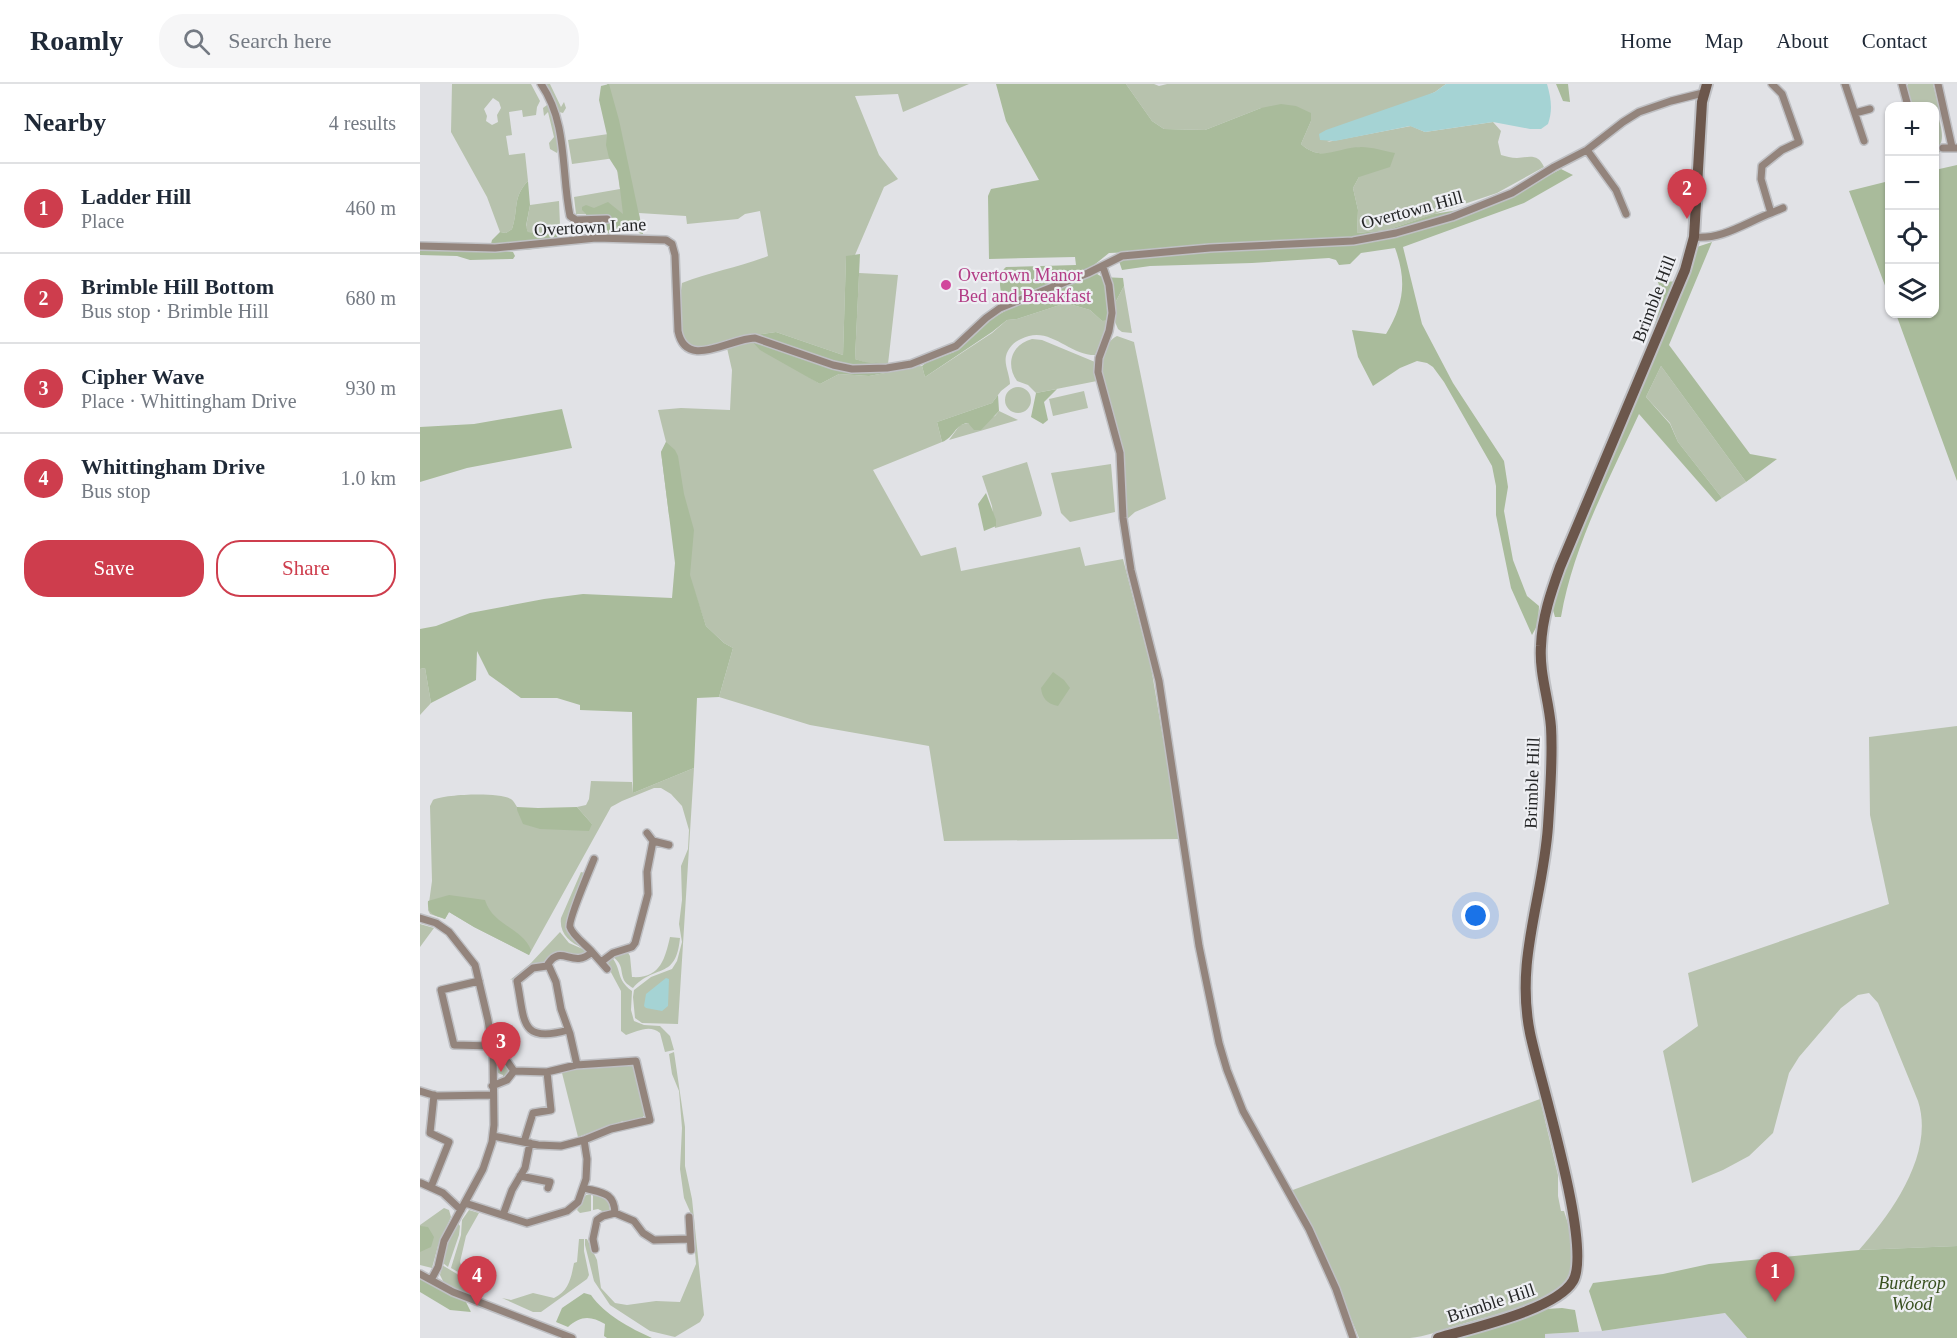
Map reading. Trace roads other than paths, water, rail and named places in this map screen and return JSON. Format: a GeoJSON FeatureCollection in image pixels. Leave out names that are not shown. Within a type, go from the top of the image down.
{"type":"FeatureCollection","features":[{"type":"Feature","properties":{"kind":"main road","name":"Brimble Hill"},"geometry":{"type":"LineString","coordinates":[[1438,1338],[1544,1304],[1563,1293],[1576,1274],[1579,1251],[1576,1230],[1530,1035],[1524,990],[1527,954],[1545,858],[1551,770],[1550,718],[1541,658],[1542,632],[1548,603],[1560,567],[1685,270],[1694,237],[1698,158],[1705,88]]}},
{"type":"Feature","properties":{"kind":"street"},"geometry":{"type":"LineString","coordinates":[[541,84],[553,107],[560,130],[570,216],[576,220],[607,219]]}},
{"type":"Feature","properties":{"kind":"street"},"geometry":{"type":"LineString","coordinates":[[1772,84],[1782,94],[1799,142]]}},
{"type":"Feature","properties":{"kind":"street"},"geometry":{"type":"LineString","coordinates":[[1845,84],[1864,141]]}},
{"type":"Feature","properties":{"kind":"street"},"geometry":{"type":"LineString","coordinates":[[1902,84],[1907,102]]}},
{"type":"Feature","properties":{"kind":"street"},"geometry":{"type":"LineString","coordinates":[[1938,84],[1954,148],[1943,148]]}},
{"type":"Feature","properties":{"kind":"street","name":"Overtown Hill"},"geometry":{"type":"LineString","coordinates":[[1103,267],[1119,257],[1130,255],[1342,242],[1428,225],[1500,199],[1587,150],[1634,115],[1705,88]]}},
{"type":"Feature","properties":{"kind":"street"},"geometry":{"type":"LineString","coordinates":[[1855,113],[1870,108]]}},
{"type":"Feature","properties":{"kind":"street"},"geometry":{"type":"LineString","coordinates":[[1771,213],[1761,180],[1762,166],[1782,150],[1807,140]]}},
{"type":"Feature","properties":{"kind":"street"},"geometry":{"type":"LineString","coordinates":[[1587,150],[1616,190],[1626,214]]}},
{"type":"Feature","properties":{"kind":"street"},"geometry":{"type":"LineString","coordinates":[[1694,237],[1719,236],[1783,208]]}},
{"type":"Feature","properties":{"kind":"street","name":"Overtown Lane"},"geometry":{"type":"LineString","coordinates":[[420,246],[495,248],[587,239],[666,240],[672,244],[675,255],[678,331],[681,342],[687,348],[704,351],[743,339],[754,338],[833,365],[860,370],[911,364],[943,352],[956,346],[1000,308],[1103,267]]}},
{"type":"Feature","properties":{"kind":"street"},"geometry":{"type":"LineString","coordinates":[[1103,267],[1108,280],[1112,313],[1109,331],[1099,358],[1098,372],[1120,453],[1123,518],[1131,570],[1159,681],[1199,946],[1219,1043],[1243,1111],[1310,1229],[1336,1289],[1353,1338]]}},
{"type":"Feature","properties":{"kind":"street"},"geometry":{"type":"LineString","coordinates":[[646,833],[653,841],[669,845]]}},
{"type":"Feature","properties":{"kind":"street"},"geometry":{"type":"LineString","coordinates":[[601,962],[635,943],[648,894],[647,872],[653,841]]}},
{"type":"Feature","properties":{"kind":"street"},"geometry":{"type":"LineString","coordinates":[[594,859],[580,898],[570,916],[570,923],[572,932],[607,969]]}},
{"type":"Feature","properties":{"kind":"street"},"geometry":{"type":"LineString","coordinates":[[420,918],[436,923],[455,937],[475,965],[492,1047],[494,1136],[487,1160],[444,1241],[438,1268],[431,1280]]}},
{"type":"Feature","properties":{"kind":"street"},"geometry":{"type":"LineString","coordinates":[[568,1030],[548,1035],[533,1032],[525,1021],[513,982],[533,968],[547,966],[554,956],[563,955],[577,960],[585,958],[592,952]]}},
{"type":"Feature","properties":{"kind":"street"},"geometry":{"type":"LineString","coordinates":[[547,966],[554,978],[577,1065]]}},
{"type":"Feature","properties":{"kind":"street"},"geometry":{"type":"LineString","coordinates":[[479,981],[437,991],[453,1045],[492,1047],[500,1051],[514,1071]]}},
{"type":"Feature","properties":{"kind":"street"},"geometry":{"type":"LineString","coordinates":[[494,1136],[554,1146],[584,1140],[611,1129],[650,1120],[636,1061],[577,1065],[547,1072],[514,1071]]}},
{"type":"Feature","properties":{"kind":"street"},"geometry":{"type":"LineString","coordinates":[[492,1086],[507,1080],[514,1071]]}},
{"type":"Feature","properties":{"kind":"street"},"geometry":{"type":"LineString","coordinates":[[503,1215],[508,1198],[525,1168],[533,1113],[551,1110],[547,1072]]}},
{"type":"Feature","properties":{"kind":"street"},"geometry":{"type":"LineString","coordinates":[[420,1091],[434,1095],[492,1095]]}},
{"type":"Feature","properties":{"kind":"street"},"geometry":{"type":"LineString","coordinates":[[431,1187],[449,1142],[430,1133],[434,1095]]}},
{"type":"Feature","properties":{"kind":"street"},"geometry":{"type":"LineString","coordinates":[[421,1184],[446,1195],[463,1207],[503,1215],[527,1223],[567,1211],[578,1202],[584,1188],[588,1165],[584,1140]]}},
{"type":"Feature","properties":{"kind":"street"},"geometry":{"type":"LineString","coordinates":[[520,1176],[550,1182],[548,1188]]}},
{"type":"Feature","properties":{"kind":"street"},"geometry":{"type":"LineString","coordinates":[[584,1188],[610,1196],[614,1203],[615,1213]]}},
{"type":"Feature","properties":{"kind":"street"},"geometry":{"type":"LineString","coordinates":[[596,1249],[593,1235],[597,1220],[615,1213],[634,1221],[643,1233],[654,1240],[690,1239]]}},
{"type":"Feature","properties":{"kind":"street"},"geometry":{"type":"LineString","coordinates":[[689,1217],[691,1250]]}},
{"type":"Feature","properties":{"kind":"street"},"geometry":{"type":"LineString","coordinates":[[420,1274],[453,1292],[572,1338]]}},
{"type":"Feature","properties":{"kind":"water"},"geometry":{"type":"Polygon","coordinates":[[[1446,84],[1547,84],[1551,104],[1548,124],[1541,129],[1530,129],[1493,122],[1425,132],[1410,126],[1335,141],[1320,140],[1319,134],[1326,130],[1435,92],[1446,84]]]}},
{"type":"Feature","properties":{"kind":"water"},"geometry":{"type":"Polygon","coordinates":[[[666,978],[669,979],[668,1006],[662,1011],[646,1008],[644,1006],[646,994],[666,978]]]}},
{"type":"Feature","properties":{"kind":"place","name":"Brimble Hill Bottom"},"geometry":{"type":"Point","coordinates":[1687,219]}},
{"type":"Feature","properties":{"kind":"place","name":"Overtown Manor Bed and Breakfast"},"geometry":{"type":"Point","coordinates":[946,285]}},
{"type":"Feature","properties":{"kind":"place","name":"Cipher Wave"},"geometry":{"type":"Point","coordinates":[501,1072]}},
{"type":"Feature","properties":{"kind":"place","name":"Ladder Hill"},"geometry":{"type":"Point","coordinates":[1775,1302]}},
{"type":"Feature","properties":{"kind":"place","name":"Whittingham Drive"},"geometry":{"type":"Point","coordinates":[477,1306]}},
{"type":"Feature","properties":{"kind":"park label","name":"Burderop Wood"},"geometry":{"type":"Point","coordinates":[1912,1293]}}]}
